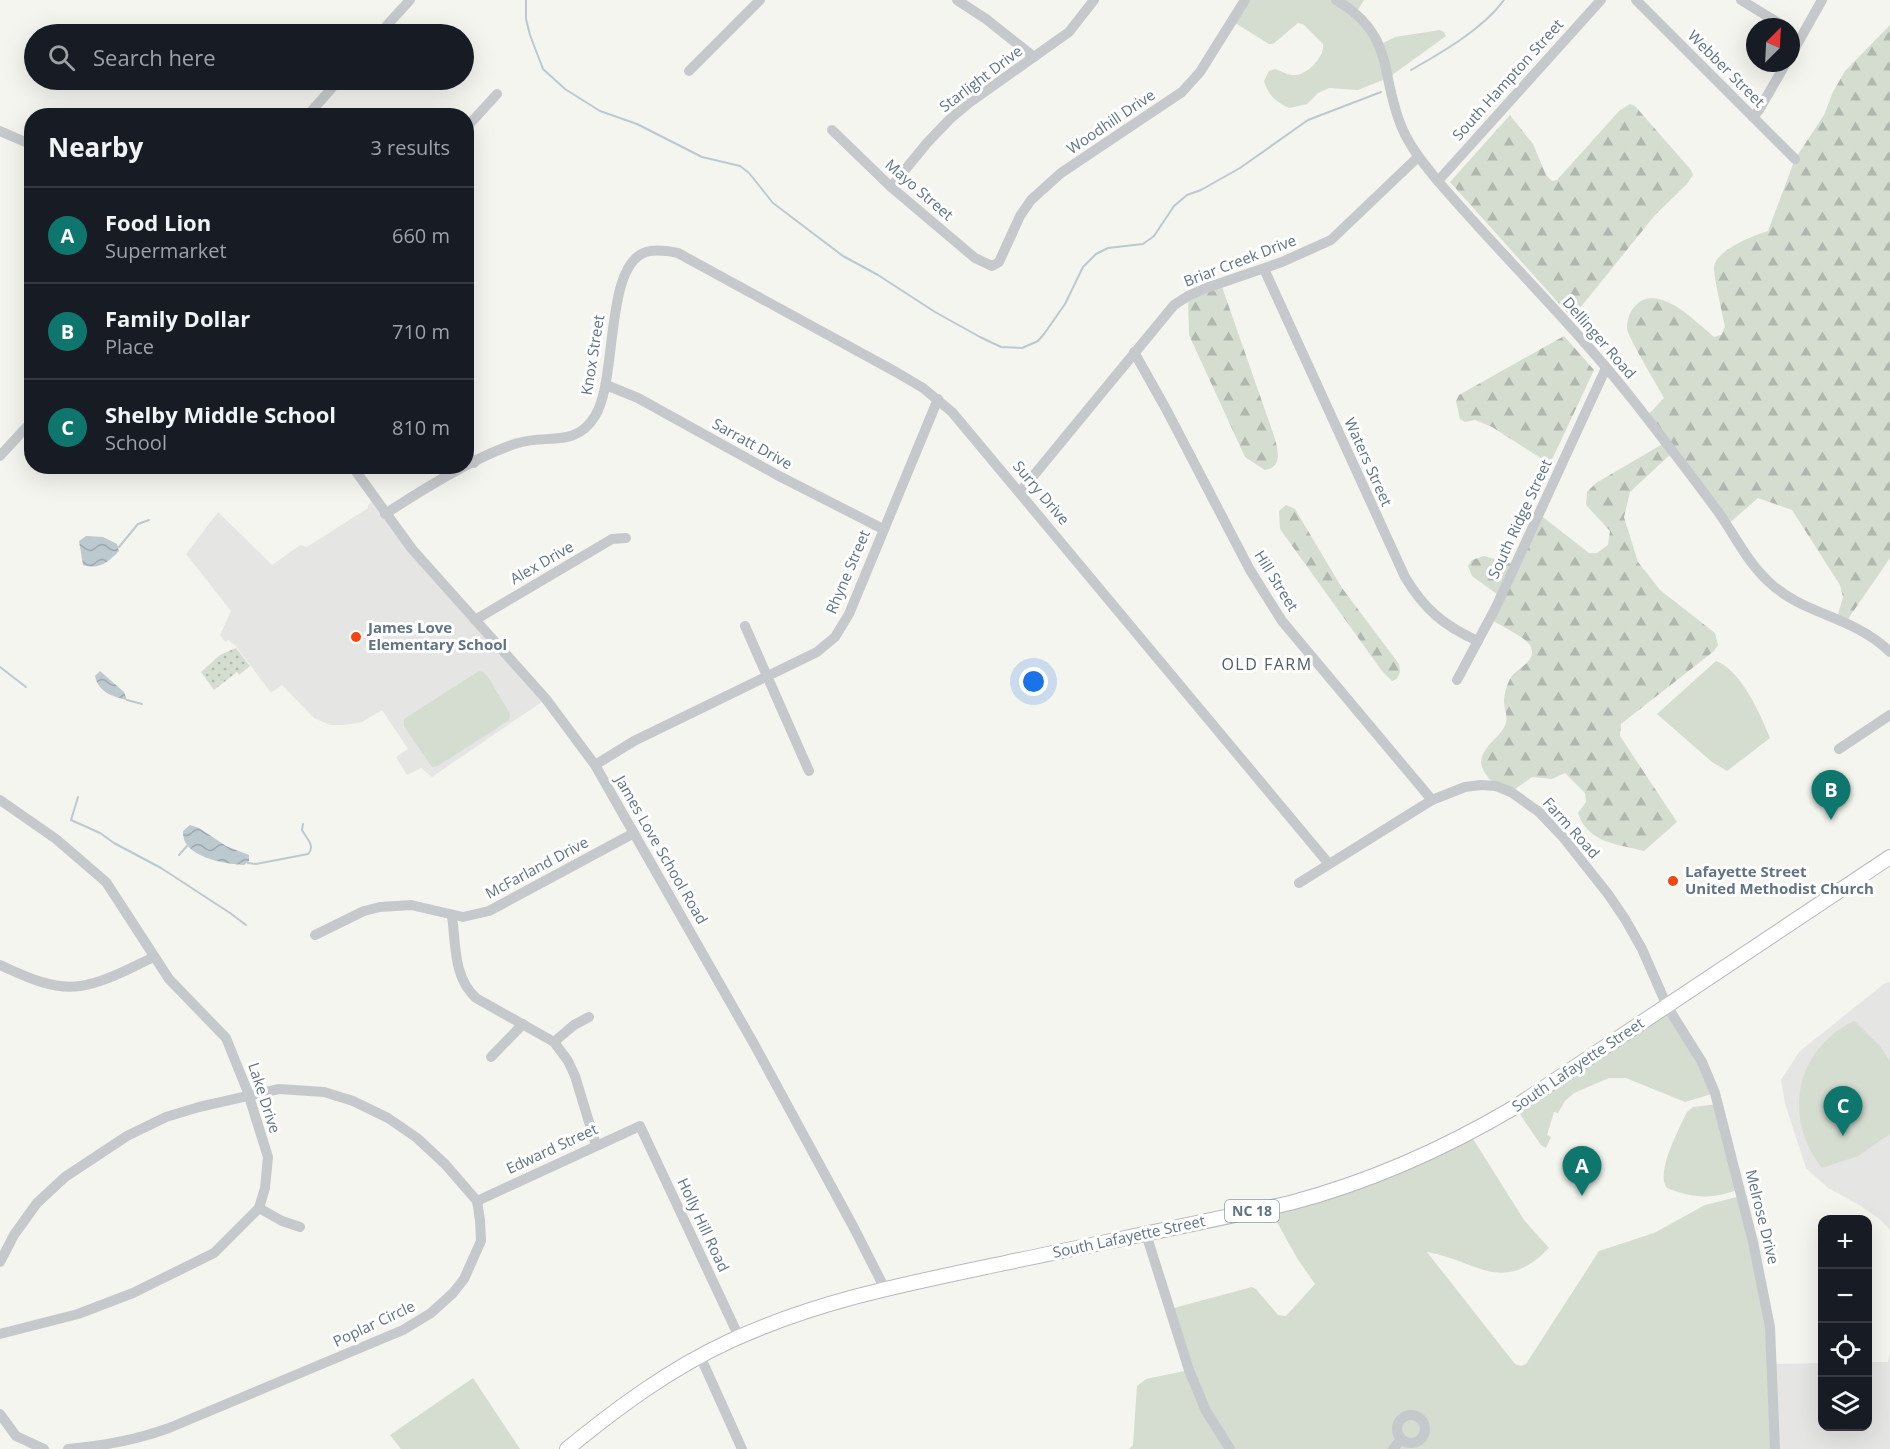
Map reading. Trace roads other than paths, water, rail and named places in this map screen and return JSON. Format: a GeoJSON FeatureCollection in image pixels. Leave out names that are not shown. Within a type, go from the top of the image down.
{"type":"FeatureCollection","features":[{"type":"Feature","properties":{"kind":"main road","name":"South Lafayette Street"},"geometry":{"type":"LineString","coordinates":[[567,1449],[602,1420],[699,1356],[802,1311],[885,1289],[1290,1203],[1338,1191],[1421,1158],[1470,1134],[1515,1107],[1890,857]]}},
{"type":"Feature","properties":{"kind":"street"},"geometry":{"type":"LineString","coordinates":[[389,24],[410,0]]}},
{"type":"Feature","properties":{"kind":"street"},"geometry":{"type":"LineString","coordinates":[[689,71],[760,0]]}},
{"type":"Feature","properties":{"kind":"street"},"geometry":{"type":"LineString","coordinates":[[957,0],[986,19],[1034,57]]}},
{"type":"Feature","properties":{"kind":"street","name":"Starlight Drive"},"geometry":{"type":"LineString","coordinates":[[891,187],[950,119],[1069,32],[1094,0]]}},
{"type":"Feature","properties":{"kind":"street","name":"Woodhill Drive"},"geometry":{"type":"LineString","coordinates":[[992,266],[999,262],[1030,200],[1061,173],[1182,92],[1200,72],[1245,0]]}},
{"type":"Feature","properties":{"kind":"street","name":"Dellinger Road"},"geometry":{"type":"LineString","coordinates":[[1336,0],[1356,13],[1369,26],[1377,40],[1401,127],[1418,156],[1606,368],[1680,460],[1768,582],[1788,597],[1859,629],[1890,652]]}},
{"type":"Feature","properties":{"kind":"street","name":"South Hampton Street"},"geometry":{"type":"LineString","coordinates":[[1438,181],[1601,0]]}},
{"type":"Feature","properties":{"kind":"street","name":"Webber Street"},"geometry":{"type":"LineString","coordinates":[[1636,0],[1795,159]]}},
{"type":"Feature","properties":{"kind":"street"},"geometry":{"type":"LineString","coordinates":[[1741,0],[1770,18]]}},
{"type":"Feature","properties":{"kind":"street"},"geometry":{"type":"LineString","coordinates":[[1801,37],[1822,0]]}},
{"type":"Feature","properties":{"kind":"street"},"geometry":{"type":"LineString","coordinates":[[1753,117],[1781,72]]}},
{"type":"Feature","properties":{"kind":"street"},"geometry":{"type":"LineString","coordinates":[[313,108],[330,90]]}},
{"type":"Feature","properties":{"kind":"street"},"geometry":{"type":"LineString","coordinates":[[474,119],[497,94]]}},
{"type":"Feature","properties":{"kind":"street","name":"Mayo Street"},"geometry":{"type":"LineString","coordinates":[[832,130],[891,187],[975,258],[992,266]]}},
{"type":"Feature","properties":{"kind":"street"},"geometry":{"type":"LineString","coordinates":[[0,131],[24,142]]}},
{"type":"Feature","properties":{"kind":"street","name":"Briar Creek Drive"},"geometry":{"type":"LineString","coordinates":[[1020,492],[1174,305],[1216,284],[1264,268],[1331,240],[1418,156]]}},
{"type":"Feature","properties":{"kind":"street","name":"Surry Drive"},"geometry":{"type":"LineString","coordinates":[[646,252],[670,251],[690,258],[896,372],[938,399],[968,429],[1329,864]]}},
{"type":"Feature","properties":{"kind":"street","name":"Knox Street"},"geometry":{"type":"LineString","coordinates":[[474,463],[520,442],[569,437],[580,433],[597,415],[606,385],[615,315],[624,276],[629,265],[646,252]]}},
{"type":"Feature","properties":{"kind":"street","name":"Waters Street"},"geometry":{"type":"LineString","coordinates":[[1264,268],[1405,577],[1419,600],[1435,615],[1448,626],[1478,641]]}},
{"type":"Feature","properties":{"kind":"street","name":"Hill Street"},"geometry":{"type":"LineString","coordinates":[[1134,352],[1261,590],[1282,621],[1432,800]]}},
{"type":"Feature","properties":{"kind":"street","name":"South Ridge Street"},"geometry":{"type":"LineString","coordinates":[[1457,680],[1496,607],[1606,368]]}},
{"type":"Feature","properties":{"kind":"street","name":"Sarratt Drive"},"geometry":{"type":"LineString","coordinates":[[606,385],[638,398],[779,476],[883,529]]}},
{"type":"Feature","properties":{"kind":"street","name":"Rhyne Street"},"geometry":{"type":"LineString","coordinates":[[595,765],[634,741],[817,652],[835,637],[849,614],[938,399]]}},
{"type":"Feature","properties":{"kind":"street"},"geometry":{"type":"LineString","coordinates":[[0,456],[24,430]]}},
{"type":"Feature","properties":{"kind":"street","name":"James Love School Road"},"geometry":{"type":"LineString","coordinates":[[358,474],[428,569],[546,699],[595,765],[794,1117],[885,1289]]}},
{"type":"Feature","properties":{"kind":"street","name":"Knox Street"},"geometry":{"type":"LineString","coordinates":[[385,514],[451,474]]}},
{"type":"Feature","properties":{"kind":"street","name":"Alex Drive"},"geometry":{"type":"LineString","coordinates":[[475,620],[612,539],[626,538]]}},
{"type":"Feature","properties":{"kind":"street"},"geometry":{"type":"LineString","coordinates":[[745,626],[809,771]]}},
{"type":"Feature","properties":{"kind":"street"},"geometry":{"type":"LineString","coordinates":[[1839,749],[1890,715]]}},
{"type":"Feature","properties":{"kind":"street","name":"Farm Road"},"geometry":{"type":"LineString","coordinates":[[1299,883],[1432,800],[1465,787],[1496,786],[1518,796],[1539,812],[1593,874],[1625,919],[1642,949],[1667,1006]]}},
{"type":"Feature","properties":{"kind":"street","name":"Lake Drive"},"geometry":{"type":"LineString","coordinates":[[0,800],[56,839],[106,882],[169,979],[184,998],[226,1038],[249,1096],[268,1157],[265,1188],[259,1208]]}},
{"type":"Feature","properties":{"kind":"street","name":"McFarland Drive"},"geometry":{"type":"LineString","coordinates":[[315,935],[364,911],[380,907],[411,905],[463,917],[489,911],[634,833]]}},
{"type":"Feature","properties":{"kind":"street"},"geometry":{"type":"LineString","coordinates":[[452,916],[459,968],[469,992],[554,1042],[568,1061],[575,1076],[596,1145]]}},
{"type":"Feature","properties":{"kind":"street"},"geometry":{"type":"LineString","coordinates":[[0,965],[41,982],[69,987],[93,983],[154,957]]}},
{"type":"Feature","properties":{"kind":"street","name":"Melrose Drive"},"geometry":{"type":"LineString","coordinates":[[1667,1006],[1702,1062],[1715,1093],[1753,1242],[1770,1327],[1775,1449]]}},
{"type":"Feature","properties":{"kind":"street"},"geometry":{"type":"LineString","coordinates":[[554,1042],[574,1025],[589,1017]]}},
{"type":"Feature","properties":{"kind":"street"},"geometry":{"type":"LineString","coordinates":[[491,1058],[523,1024]]}},
{"type":"Feature","properties":{"kind":"street"},"geometry":{"type":"LineString","coordinates":[[0,1262],[14,1235],[37,1203],[65,1178],[127,1136],[166,1117],[279,1089],[324,1092],[353,1101],[388,1119],[417,1138],[445,1164],[477,1201]]}},
{"type":"Feature","properties":{"kind":"street","name":"Edward Street"},"geometry":{"type":"LineString","coordinates":[[477,1201],[640,1126]]}},
{"type":"Feature","properties":{"kind":"street","name":"Holly Hill Road"},"geometry":{"type":"LineString","coordinates":[[640,1126],[739,1337]]}},
{"type":"Feature","properties":{"kind":"street","name":"Poplar Circle"},"geometry":{"type":"LineString","coordinates":[[68,1449],[115,1444],[169,1428],[403,1330],[422,1319],[453,1293],[464,1279],[481,1241],[477,1201]]}},
{"type":"Feature","properties":{"kind":"street"},"geometry":{"type":"LineString","coordinates":[[0,1334],[78,1314],[133,1293],[183,1269],[214,1252],[259,1208],[282,1221],[300,1227]]}},
{"type":"Feature","properties":{"kind":"street"},"geometry":{"type":"LineString","coordinates":[[1146,1234],[1189,1370],[1206,1412],[1230,1449]]}},
{"type":"Feature","properties":{"kind":"street"},"geometry":{"type":"LineString","coordinates":[[699,1356],[742,1449]]}},
{"type":"Feature","properties":{"kind":"street"},"geometry":{"type":"LineString","coordinates":[[0,1414],[16,1436],[44,1449]]}},
{"type":"Feature","properties":{"kind":"street"},"geometry":{"type":"LineString","coordinates":[[1393,1449],[1401,1439]]}},
{"type":"Feature","properties":{"kind":"water"},"geometry":{"type":"Polygon","coordinates":[[[86,536],[103,537],[117,544],[119,551],[99,566],[83,565],[79,541],[86,536]]]}},
{"type":"Feature","properties":{"kind":"water"},"geometry":{"type":"Polygon","coordinates":[[[100,671],[124,692],[127,700],[112,695],[99,686],[95,676],[100,671]]]}},
{"type":"Feature","properties":{"kind":"water"},"geometry":{"type":"Polygon","coordinates":[[[190,825],[199,828],[226,846],[249,855],[249,861],[244,865],[226,863],[196,853],[184,840],[183,831],[190,825]]]}},
{"type":"Feature","properties":{"kind":"waterway"},"geometry":{"type":"LineString","coordinates":[[526,0],[526,19],[543,69],[565,89],[600,111],[637,124],[702,157],[740,166],[749,173],[773,203],[843,256],[878,275],[935,312],[1001,347],[1022,348],[1038,341],[1065,304],[1083,267],[1096,254],[1108,248],[1143,244],[1154,236],[1174,206],[1187,195],[1201,190],[1240,168],[1308,120],[1381,92]]}},
{"type":"Feature","properties":{"kind":"waterway"},"geometry":{"type":"LineString","coordinates":[[1411,70],[1448,48],[1485,21],[1504,0]]}},
{"type":"Feature","properties":{"kind":"waterway"},"geometry":{"type":"LineString","coordinates":[[119,547],[138,524],[149,520]]}},
{"type":"Feature","properties":{"kind":"waterway"},"geometry":{"type":"LineString","coordinates":[[0,667],[26,687]]}},
{"type":"Feature","properties":{"kind":"waterway"},"geometry":{"type":"LineString","coordinates":[[127,700],[142,704]]}},
{"type":"Feature","properties":{"kind":"waterway"},"geometry":{"type":"LineString","coordinates":[[78,797],[71,820],[100,833],[161,868],[246,925]]}},
{"type":"Feature","properties":{"kind":"waterway"},"geometry":{"type":"LineString","coordinates":[[248,863],[256,864],[308,854],[311,845],[302,830],[303,824]]}},
{"type":"Feature","properties":{"kind":"waterway"},"geometry":{"type":"LineString","coordinates":[[179,855],[187,846]]}},
{"type":"Feature","properties":{"kind":"place","name":"James Love Elementary School"},"geometry":{"type":"Point","coordinates":[356,637]}},
{"type":"Feature","properties":{"kind":"place","name":"Family Dollar"},"geometry":{"type":"Point","coordinates":[1831,820]}},
{"type":"Feature","properties":{"kind":"place","name":"Lafayette Street United Methodist Church"},"geometry":{"type":"Point","coordinates":[1673,881]}},
{"type":"Feature","properties":{"kind":"place","name":"Shelby Middle School"},"geometry":{"type":"Point","coordinates":[1843,1136]}},
{"type":"Feature","properties":{"kind":"place","name":"Food Lion"},"geometry":{"type":"Point","coordinates":[1582,1196]}},
{"type":"Feature","properties":{"kind":"district","name":"OLD FARM"},"geometry":{"type":"Point","coordinates":[1267,664]}}]}
